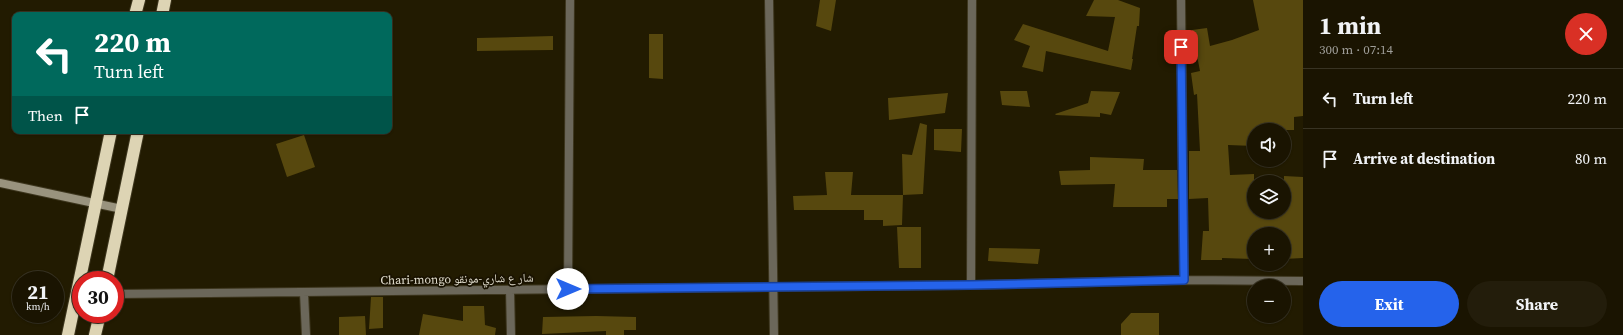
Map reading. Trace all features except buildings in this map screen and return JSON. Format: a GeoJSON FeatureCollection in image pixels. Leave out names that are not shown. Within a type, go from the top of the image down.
{"type":"FeatureCollection","features":[{"type":"Feature","properties":{"kind":"highway"},"geometry":{"type":"LineString","coordinates":[[137,12],[139,0]]}},
{"type":"Feature","properties":{"kind":"highway"},"geometry":{"type":"LineString","coordinates":[[163,12],[165,0]]}},
{"type":"Feature","properties":{"kind":"highway"},"geometry":{"type":"LineString","coordinates":[[68,335],[110,134]]}},
{"type":"Feature","properties":{"kind":"highway"},"geometry":{"type":"LineString","coordinates":[[109,271],[137,134]]}},
{"type":"Feature","properties":{"kind":"highway"},"geometry":{"type":"LineString","coordinates":[[95,335],[98,323]]}},
{"type":"Feature","properties":{"kind":"street"},"geometry":{"type":"LineString","coordinates":[[568,289],[570,0]]}},
{"type":"Feature","properties":{"kind":"street"},"geometry":{"type":"LineString","coordinates":[[769,0],[774,335]]}},
{"type":"Feature","properties":{"kind":"street"},"geometry":{"type":"LineString","coordinates":[[971,285],[972,0]]}},
{"type":"Feature","properties":{"kind":"street"},"geometry":{"type":"LineString","coordinates":[[1181,0],[1184,280]]}},
{"type":"Feature","properties":{"kind":"street"},"geometry":{"type":"LineString","coordinates":[[0,182],[122,209]]}},
{"type":"Feature","properties":{"kind":"street","name":"Chari-mongo شار ع شاري-مونقو"},"geometry":{"type":"LineString","coordinates":[[124,294],[971,285],[1184,280],[1303,281]]}},
{"type":"Feature","properties":{"kind":"street"},"geometry":{"type":"LineString","coordinates":[[510,290],[511,335]]}},
{"type":"Feature","properties":{"kind":"street"},"geometry":{"type":"LineString","coordinates":[[304,292],[306,335]]}},
{"type":"Feature","properties":{"kind":"route"},"geometry":{"type":"LineString","coordinates":[[568,289],[971,285],[1184,280],[1181,47]]}}]}
